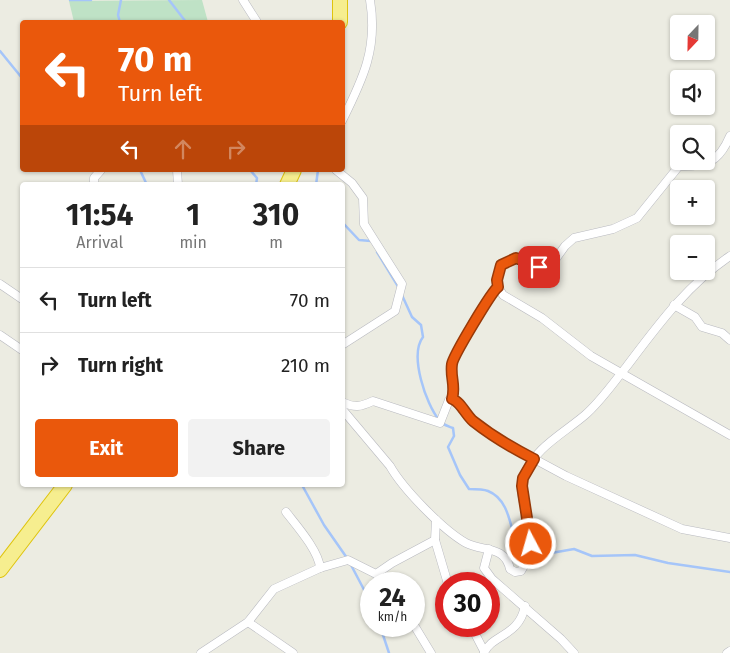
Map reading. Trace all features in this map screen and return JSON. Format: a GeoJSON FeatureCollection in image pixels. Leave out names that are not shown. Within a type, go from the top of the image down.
{"type":"FeatureCollection","features":[{"type":"Feature","properties":{"kind":"highway"},"geometry":{"type":"LineString","coordinates":[[340,0],[340,20]]}},
{"type":"Feature","properties":{"kind":"highway"},"geometry":{"type":"LineString","coordinates":[[0,570],[63,487]]}},
{"type":"Feature","properties":{"kind":"street"},"geometry":{"type":"LineString","coordinates":[[243,0],[256,20]]}},
{"type":"Feature","properties":{"kind":"street"},"geometry":{"type":"LineString","coordinates":[[345,114],[371,50],[374,34],[370,0]]}},
{"type":"Feature","properties":{"kind":"street"},"geometry":{"type":"LineString","coordinates":[[730,136],[726,148],[716,159],[702,165],[679,166],[637,218],[613,229],[574,238],[565,246],[546,271],[519,259],[507,260],[501,265],[498,272],[498,287],[503,295],[549,323],[591,356],[730,435]]}},
{"type":"Feature","properties":{"kind":"street"},"geometry":{"type":"LineString","coordinates":[[338,172],[352,183],[363,198],[364,224],[402,284],[395,311],[345,343]]}},
{"type":"Feature","properties":{"kind":"street"},"geometry":{"type":"LineString","coordinates":[[345,413],[390,466],[396,476],[436,520],[466,543],[502,554],[508,562],[510,569],[515,572],[521,571],[529,560],[530,531],[522,486],[523,478],[534,459],[592,407],[674,305],[712,268],[730,256]]}},
{"type":"Feature","properties":{"kind":"street"},"geometry":{"type":"LineString","coordinates":[[0,284],[20,298]]}},
{"type":"Feature","properties":{"kind":"street"},"geometry":{"type":"LineString","coordinates":[[345,403],[358,407],[373,401],[440,423],[446,413],[445,407],[452,399],[454,391],[451,372],[454,355],[480,314],[490,294],[498,287]]}},
{"type":"Feature","properties":{"kind":"street"},"geometry":{"type":"LineString","coordinates":[[674,305],[695,316],[702,327],[722,333],[730,340]]}},
{"type":"Feature","properties":{"kind":"street"},"geometry":{"type":"LineString","coordinates":[[0,335],[20,349]]}},
{"type":"Feature","properties":{"kind":"street"},"geometry":{"type":"LineString","coordinates":[[452,399],[459,403],[471,419],[501,442],[588,487],[633,505],[657,519],[682,529],[730,538]]}},
{"type":"Feature","properties":{"kind":"street"},"geometry":{"type":"LineString","coordinates":[[286,512],[320,562],[320,568]]}},
{"type":"Feature","properties":{"kind":"street"},"geometry":{"type":"LineString","coordinates":[[436,520],[435,540],[444,572]]}},
{"type":"Feature","properties":{"kind":"street"},"geometry":{"type":"LineString","coordinates":[[379,572],[435,540]]}},
{"type":"Feature","properties":{"kind":"street"},"geometry":{"type":"LineString","coordinates":[[489,549],[484,568],[499,587],[525,606],[574,653]]}},
{"type":"Feature","properties":{"kind":"street"},"geometry":{"type":"LineString","coordinates":[[201,653],[248,622],[274,589],[320,568],[348,560],[372,572]]}},
{"type":"Feature","properties":{"kind":"street"},"geometry":{"type":"LineString","coordinates":[[476,637],[484,652],[516,627],[522,619],[525,606]]}},
{"type":"Feature","properties":{"kind":"street"},"geometry":{"type":"LineString","coordinates":[[248,622],[292,653]]}},
{"type":"Feature","properties":{"kind":"street"},"geometry":{"type":"LineString","coordinates":[[421,637],[431,653]]}},
{"type":"Feature","properties":{"kind":"green space"},"geometry":{"type":"Polygon","coordinates":[[[202,0],[207,20],[74,20],[69,1],[202,0]]]}},
{"type":"Feature","properties":{"kind":"waterway"},"geometry":{"type":"LineString","coordinates":[[70,0],[91,0]]}},
{"type":"Feature","properties":{"kind":"waterway"},"geometry":{"type":"LineString","coordinates":[[119,20],[118,15],[121,0]]}},
{"type":"Feature","properties":{"kind":"waterway"},"geometry":{"type":"LineString","coordinates":[[169,0],[184,20]]}},
{"type":"Feature","properties":{"kind":"waterway"},"geometry":{"type":"LineString","coordinates":[[0,51],[20,76]]}},
{"type":"Feature","properties":{"kind":"waterway"},"geometry":{"type":"LineString","coordinates":[[141,172],[146,182]]}},
{"type":"Feature","properties":{"kind":"waterway"},"geometry":{"type":"LineString","coordinates":[[252,172],[257,178],[256,182]]}},
{"type":"Feature","properties":{"kind":"waterway"},"geometry":{"type":"LineString","coordinates":[[316,182],[318,172]]}},
{"type":"Feature","properties":{"kind":"waterway"},"geometry":{"type":"LineString","coordinates":[[345,225],[359,240],[371,241]]}},
{"type":"Feature","properties":{"kind":"waterway"},"geometry":{"type":"LineString","coordinates":[[377,252],[399,288]]}},
{"type":"Feature","properties":{"kind":"waterway"},"geometry":{"type":"LineString","coordinates":[[401,293],[412,317],[421,325],[423,337],[419,345],[418,355],[421,379],[434,413],[442,423],[453,428],[454,436],[448,447],[460,475],[469,489],[486,490],[498,497],[509,518],[515,541],[524,560],[532,565],[540,555],[574,549],[592,556],[635,555],[668,563],[730,572]]}},
{"type":"Feature","properties":{"kind":"waterway"},"geometry":{"type":"LineString","coordinates":[[303,487],[324,525],[347,558]]}},
{"type":"Feature","properties":{"kind":"waterway"},"geometry":{"type":"LineString","coordinates":[[351,565],[360,582]]}},
{"type":"Feature","properties":{"kind":"waterway"},"geometry":{"type":"LineString","coordinates":[[384,637],[389,653]]}},
{"type":"Feature","properties":{"kind":"route"},"geometry":{"type":"LineString","coordinates":[[531,544],[522,486],[523,478],[534,459],[501,442],[467,416],[459,403],[452,399],[454,385],[451,372],[454,355],[473,328],[490,294],[498,287],[498,272],[501,265],[507,260],[516,258],[539,267]]}}]}
